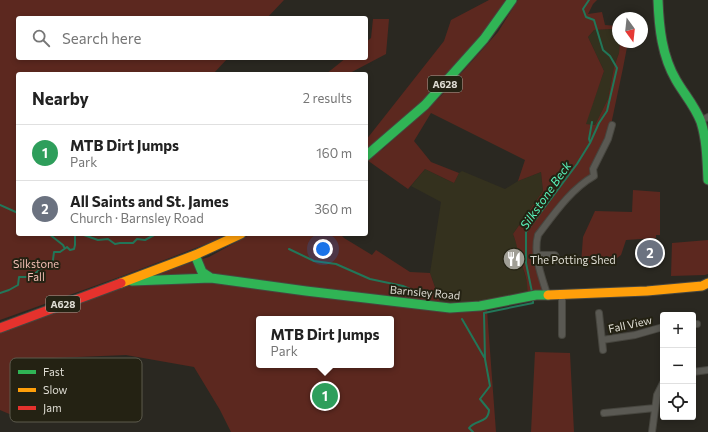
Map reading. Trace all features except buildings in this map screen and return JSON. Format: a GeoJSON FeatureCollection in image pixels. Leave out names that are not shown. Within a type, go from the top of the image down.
{"type":"FeatureCollection","features":[{"type":"Feature","properties":{"kind":"main road","name":"A628"},"geometry":{"type":"LineString","coordinates":[[368,154],[425,105],[454,75],[484,39],[512,0]]}},
{"type":"Feature","properties":{"kind":"main road"},"geometry":{"type":"LineString","coordinates":[[658,0],[660,36],[666,60],[676,79],[704,119],[708,180]]}},
{"type":"Feature","properties":{"kind":"main road","name":"A628"},"geometry":{"type":"LineString","coordinates":[[127,281],[217,246],[237,236]]}},
{"type":"Feature","properties":{"kind":"main road"},"geometry":{"type":"LineString","coordinates":[[195,255],[203,273],[206,277],[211,278]]}},
{"type":"Feature","properties":{"kind":"main road","name":"Barnsley Road"},"geometry":{"type":"LineString","coordinates":[[0,328],[127,281],[211,278],[450,308],[480,306],[532,295],[647,291],[702,286],[708,283]]}},
{"type":"Feature","properties":{"kind":"street"},"geometry":{"type":"LineString","coordinates":[[547,294],[537,255],[536,241],[538,234],[566,200],[585,181],[597,177],[593,169],[608,139],[612,125]]}},
{"type":"Feature","properties":{"kind":"street"},"geometry":{"type":"LineString","coordinates":[[537,255],[555,255]]}},
{"type":"Feature","properties":{"kind":"street"},"geometry":{"type":"LineString","coordinates":[[562,294],[562,335]]}},
{"type":"Feature","properties":{"kind":"street","name":"Fall View"},"geometry":{"type":"LineString","coordinates":[[599,313],[603,350]]}},
{"type":"Feature","properties":{"kind":"street","name":"Fall View"},"geometry":{"type":"LineString","coordinates":[[602,340],[636,336],[660,328]]}},
{"type":"Feature","properties":{"kind":"street"},"geometry":{"type":"LineString","coordinates":[[696,372],[708,370]]}},
{"type":"Feature","properties":{"kind":"street"},"geometry":{"type":"LineString","coordinates":[[652,432],[657,395],[662,384]]}},
{"type":"Feature","properties":{"kind":"street"},"geometry":{"type":"LineString","coordinates":[[604,413],[612,415],[655,408]]}},
{"type":"Feature","properties":{"kind":"shaded area"},"geometry":{"type":"Polygon","coordinates":[[[611,29],[612,48],[619,48],[608,99],[595,125],[585,124],[604,71],[588,37],[594,30],[611,29]]]}},
{"type":"Feature","properties":{"kind":"shaded area"},"geometry":{"type":"Polygon","coordinates":[[[425,169],[454,183],[459,173],[462,171],[505,189],[518,181],[541,172],[543,191],[513,234],[528,285],[527,296],[442,307],[430,273],[441,202],[411,186],[425,169]]]}},
{"type":"Feature","properties":{"kind":"green space","name":"Silkstone Fall"},"geometry":{"type":"Polygon","coordinates":[[[0,0],[284,0],[269,16],[16,16],[16,60],[226,60],[215,72],[16,72],[16,236],[223,236],[214,241],[125,275],[0,320],[0,0]]]}},
{"type":"Feature","properties":{"kind":"green space"},"geometry":{"type":"Polygon","coordinates":[[[489,0],[509,0],[483,37],[368,158],[368,137],[444,41],[451,20],[489,0]]]}},
{"type":"Feature","properties":{"kind":"green space"},"geometry":{"type":"Polygon","coordinates":[[[518,0],[597,0],[593,4],[588,14],[602,12],[605,25],[612,26],[612,30],[594,30],[588,37],[604,71],[586,124],[595,125],[608,99],[619,48],[627,48],[612,125],[593,169],[594,176],[566,200],[536,241],[547,294],[527,296],[526,279],[513,234],[543,191],[541,172],[518,181],[525,160],[431,113],[414,141],[431,162],[459,173],[454,183],[425,169],[408,189],[368,161],[368,158],[383,149],[441,96],[498,32],[518,0]]]}},
{"type":"Feature","properties":{"kind":"green space"},"geometry":{"type":"Polygon","coordinates":[[[373,19],[389,19],[386,54],[352,72],[328,72],[344,60],[368,60],[368,40],[371,38],[373,19]]]}},
{"type":"Feature","properties":{"kind":"green space"},"geometry":{"type":"Polygon","coordinates":[[[633,190],[660,192],[660,235],[656,235],[656,238],[626,240],[621,255],[609,264],[581,264],[583,237],[595,211],[632,212],[633,190]]]}},
{"type":"Feature","properties":{"kind":"green space"},"geometry":{"type":"Polygon","coordinates":[[[247,236],[342,236],[372,255],[376,250],[410,272],[430,273],[442,307],[446,312],[487,310],[496,432],[231,432],[220,410],[194,367],[126,355],[10,358],[10,414],[0,410],[0,333],[160,272],[209,257],[247,236]]]}},
{"type":"Feature","properties":{"kind":"green space"},"geometry":{"type":"Polygon","coordinates":[[[708,240],[708,274],[671,276],[672,243],[708,240]]]}},
{"type":"Feature","properties":{"kind":"green space"},"geometry":{"type":"Polygon","coordinates":[[[535,352],[570,353],[574,432],[531,432],[535,352]]]}},
{"type":"Feature","properties":{"kind":"waterway","name":"Silkstone Beck"},"geometry":{"type":"LineString","coordinates":[[532,292],[526,263],[526,232],[577,164],[590,143],[599,123],[607,111],[617,68],[610,56],[603,50],[594,20],[586,17],[583,9],[589,0]]}},
{"type":"Feature","properties":{"kind":"waterway"},"geometry":{"type":"LineString","coordinates":[[590,142],[589,139],[592,122]]}},
{"type":"Feature","properties":{"kind":"waterway"},"geometry":{"type":"LineString","coordinates":[[0,205],[16,212]]}},
{"type":"Feature","properties":{"kind":"waterway"},"geometry":{"type":"LineString","coordinates":[[52,236],[64,247]]}},
{"type":"Feature","properties":{"kind":"waterway"},"geometry":{"type":"LineString","coordinates":[[0,293],[18,285],[19,277],[30,277],[53,260],[54,252],[60,252],[67,247],[70,250],[74,249],[75,236]]}},
{"type":"Feature","properties":{"kind":"waterway"},"geometry":{"type":"LineString","coordinates":[[87,236],[98,240],[108,239],[115,244],[133,243],[137,239],[145,240],[152,236]]}},
{"type":"Feature","properties":{"kind":"waterway"},"geometry":{"type":"LineString","coordinates":[[289,249],[314,261],[336,264],[370,279],[403,286],[421,294]]}},
{"type":"Feature","properties":{"kind":"waterway","name":"Silkstone Beck"},"geometry":{"type":"LineString","coordinates":[[473,432],[469,428],[475,423],[484,419],[489,410],[480,399],[490,386],[485,359],[484,313],[533,303],[533,298]]}},
{"type":"Feature","properties":{"kind":"waterway"},"geometry":{"type":"LineString","coordinates":[[462,319],[484,357]]}},
{"type":"Feature","properties":{"kind":"traffic: fast"},"geometry":{"type":"LineString","coordinates":[[368,154],[425,105],[484,39],[512,0]]}},
{"type":"Feature","properties":{"kind":"traffic: fast"},"geometry":{"type":"LineString","coordinates":[[658,0],[660,31],[667,61],[676,80],[699,116],[703,129],[706,144],[708,180]]}},
{"type":"Feature","properties":{"kind":"traffic: fast"},"geometry":{"type":"LineString","coordinates":[[195,255],[202,272],[211,278]]}},
{"type":"Feature","properties":{"kind":"traffic: fast"},"geometry":{"type":"LineString","coordinates":[[132,281],[211,278],[450,308],[480,306],[536,295],[548,295]]}},
{"type":"Feature","properties":{"kind":"traffic: slow"},"geometry":{"type":"LineString","coordinates":[[121,283],[195,255],[237,236]]}},
{"type":"Feature","properties":{"kind":"traffic: slow"},"geometry":{"type":"LineString","coordinates":[[548,295],[647,291],[702,286],[708,283]]}},
{"type":"Feature","properties":{"kind":"traffic: jam"},"geometry":{"type":"LineString","coordinates":[[0,328],[121,283]]}},
{"type":"Feature","properties":{"kind":"place","name":"All Saints and St. James"},"geometry":{"type":"Point","coordinates":[650,253]}},
{"type":"Feature","properties":{"kind":"place","name":"The Potting Shed"},"geometry":{"type":"Point","coordinates":[514,259]}},
{"type":"Feature","properties":{"kind":"place","name":"MTB Dirt Jumps"},"geometry":{"type":"Point","coordinates":[325,396]}}]}
